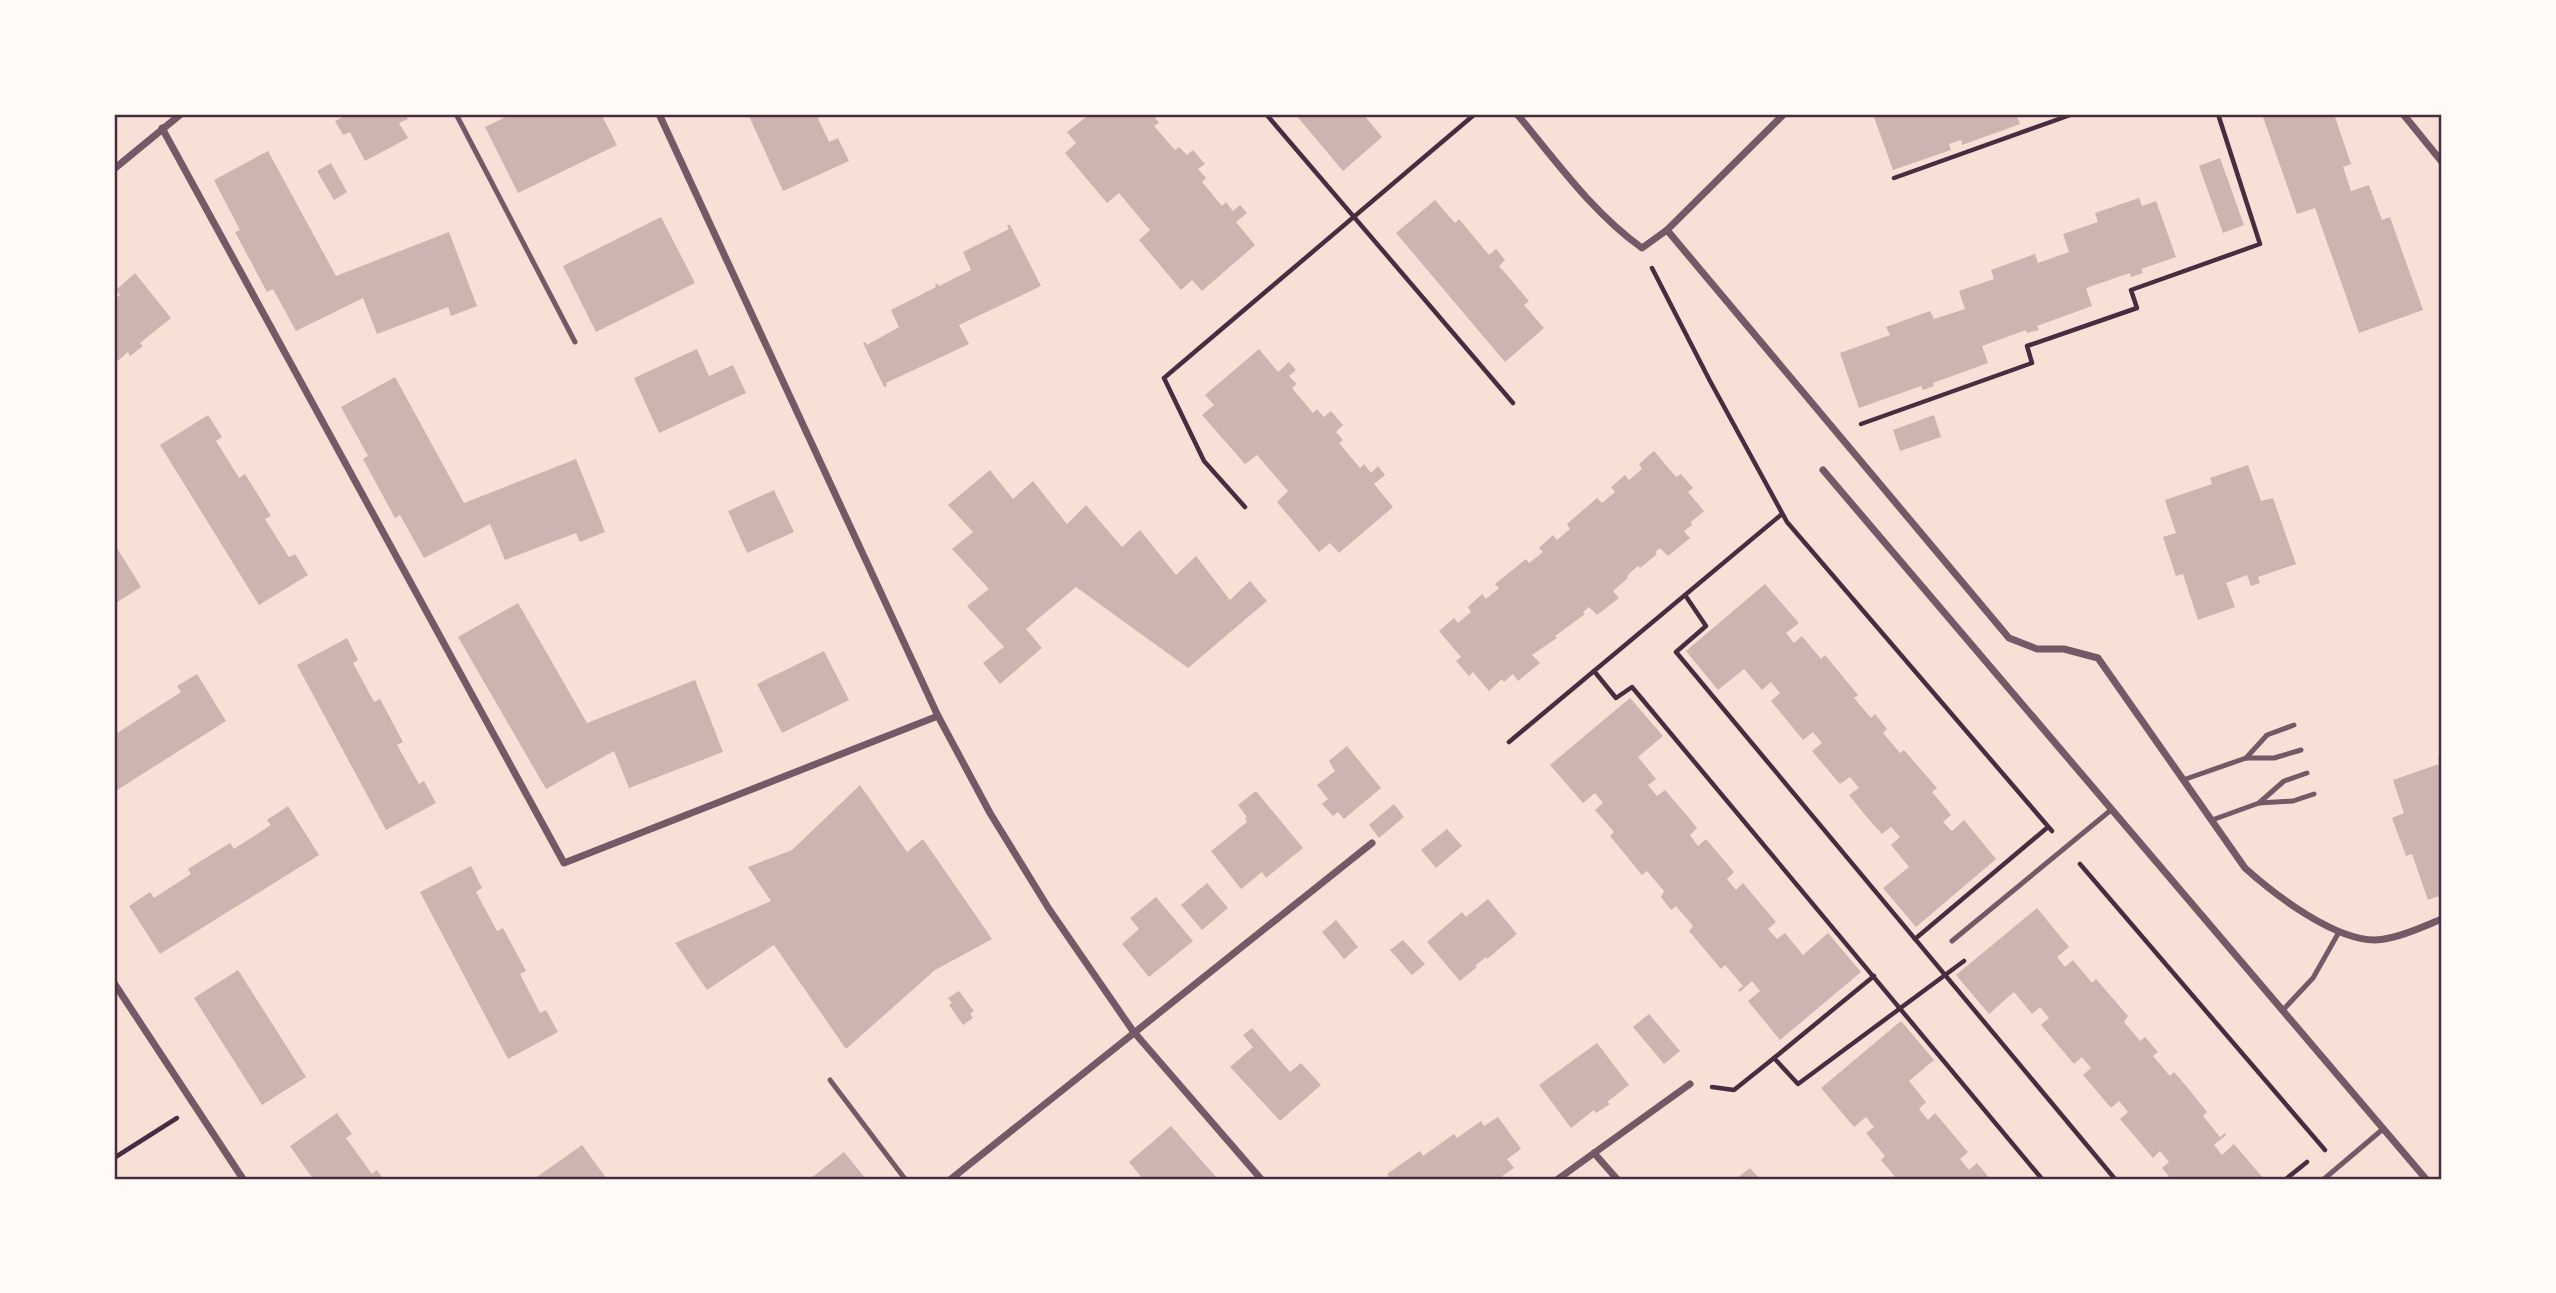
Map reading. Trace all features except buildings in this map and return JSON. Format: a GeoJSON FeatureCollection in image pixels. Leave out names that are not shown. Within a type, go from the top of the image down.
{"type":"FeatureCollection","features":[{"type":"Feature","properties":{"kind":"street"},"geometry":{"type":"LineString","coordinates":[[114,169],[181,114]]}},
{"type":"Feature","properties":{"kind":"street"},"geometry":{"type":"LineString","coordinates":[[660,114],[938,716],[990,813],[1049,909],[1133,1031],[1261,1179]]}},
{"type":"Feature","properties":{"kind":"street"},"geometry":{"type":"LineString","coordinates":[[1517,114],[1593,206],[1617,230],[1642,248],[1667,230],[1784,114]]}},
{"type":"Feature","properties":{"kind":"street"},"geometry":{"type":"LineString","coordinates":[[2403,114],[2442,162]]}},
{"type":"Feature","properties":{"kind":"street"},"geometry":{"type":"LineString","coordinates":[[162,128],[564,863],[938,716]]}},
{"type":"Feature","properties":{"kind":"street"},"geometry":{"type":"LineString","coordinates":[[1667,230],[2009,638],[2037,649],[2064,649],[2098,658],[2245,868],[2263,884],[2339,932],[2356,939],[2378,940],[2442,919]]}},
{"type":"Feature","properties":{"kind":"street"},"geometry":{"type":"LineString","coordinates":[[1823,470],[2426,1179]]}},
{"type":"Feature","properties":{"kind":"street"},"geometry":{"type":"LineString","coordinates":[[951,1179],[1133,1031],[1372,843]]}},
{"type":"Feature","properties":{"kind":"street"},"geometry":{"type":"LineString","coordinates":[[114,983],[243,1179]]}},
{"type":"Feature","properties":{"kind":"street"},"geometry":{"type":"LineString","coordinates":[[1558,1179],[1690,1084]]}},
{"type":"Feature","properties":{"kind":"street"},"geometry":{"type":"LineString","coordinates":[[1594,1153],[1617,1179]]}},
{"type":"Feature","properties":{"kind":"lane"},"geometry":{"type":"LineString","coordinates":[[456,114],[575,342]]}},
{"type":"Feature","properties":{"kind":"lane"},"geometry":{"type":"LineString","coordinates":[[2246,758],[2266,735],[2294,725]]}},
{"type":"Feature","properties":{"kind":"lane"},"geometry":{"type":"LineString","coordinates":[[2183,780],[2246,758],[2274,758],[2301,750]]}},
{"type":"Feature","properties":{"kind":"lane"},"geometry":{"type":"LineString","coordinates":[[2259,803],[2284,781],[2306,773]]}},
{"type":"Feature","properties":{"kind":"lane"},"geometry":{"type":"LineString","coordinates":[[2212,820],[2259,803],[2293,801],[2314,794]]}},
{"type":"Feature","properties":{"kind":"lane"},"geometry":{"type":"LineString","coordinates":[[1952,941],[2111,810]]}},
{"type":"Feature","properties":{"kind":"lane"},"geometry":{"type":"LineString","coordinates":[[2282,1011],[2313,978],[2339,932]]}},
{"type":"Feature","properties":{"kind":"lane"},"geometry":{"type":"LineString","coordinates":[[830,1080],[905,1179]]}},
{"type":"Feature","properties":{"kind":"lane"},"geometry":{"type":"LineString","coordinates":[[2324,1179],[2383,1129]]}},
{"type":"Feature","properties":{"kind":"path"},"geometry":{"type":"LineString","coordinates":[[1266,114],[1513,403]]}},
{"type":"Feature","properties":{"kind":"path"},"geometry":{"type":"LineString","coordinates":[[1245,507],[1204,461],[1164,378],[1475,114]]}},
{"type":"Feature","properties":{"kind":"path"},"geometry":{"type":"LineString","coordinates":[[1894,178],[2073,114]]}},
{"type":"Feature","properties":{"kind":"path"},"geometry":{"type":"LineString","coordinates":[[1837,433],[2032,363],[2027,346],[2137,307],[2132,290],[2260,244],[2218,114]]}},
{"type":"Feature","properties":{"kind":"path"},"geometry":{"type":"LineString","coordinates":[[1642,248],[1783,514],[2339,1166]]}},
{"type":"Feature","properties":{"kind":"path"},"geometry":{"type":"LineString","coordinates":[[1509,742],[1783,514]]}},
{"type":"Feature","properties":{"kind":"path"},"geometry":{"type":"LineString","coordinates":[[1685,595],[1706,626],[1675,652],[2115,1179]]}},
{"type":"Feature","properties":{"kind":"path"},"geometry":{"type":"LineString","coordinates":[[1594,671],[1616,698],[1632,687],[2042,1179]]}},
{"type":"Feature","properties":{"kind":"path"},"geometry":{"type":"LineString","coordinates":[[1914,939],[2048,827]]}},
{"type":"Feature","properties":{"kind":"path"},"geometry":{"type":"LineString","coordinates":[[1690,1084],[1734,1090],[1874,976]]}},
{"type":"Feature","properties":{"kind":"path"},"geometry":{"type":"LineString","coordinates":[[1774,1058],[1798,1084],[1946,976]]}},
{"type":"Feature","properties":{"kind":"path"},"geometry":{"type":"LineString","coordinates":[[114,1158],[196,1106]]}}]}
